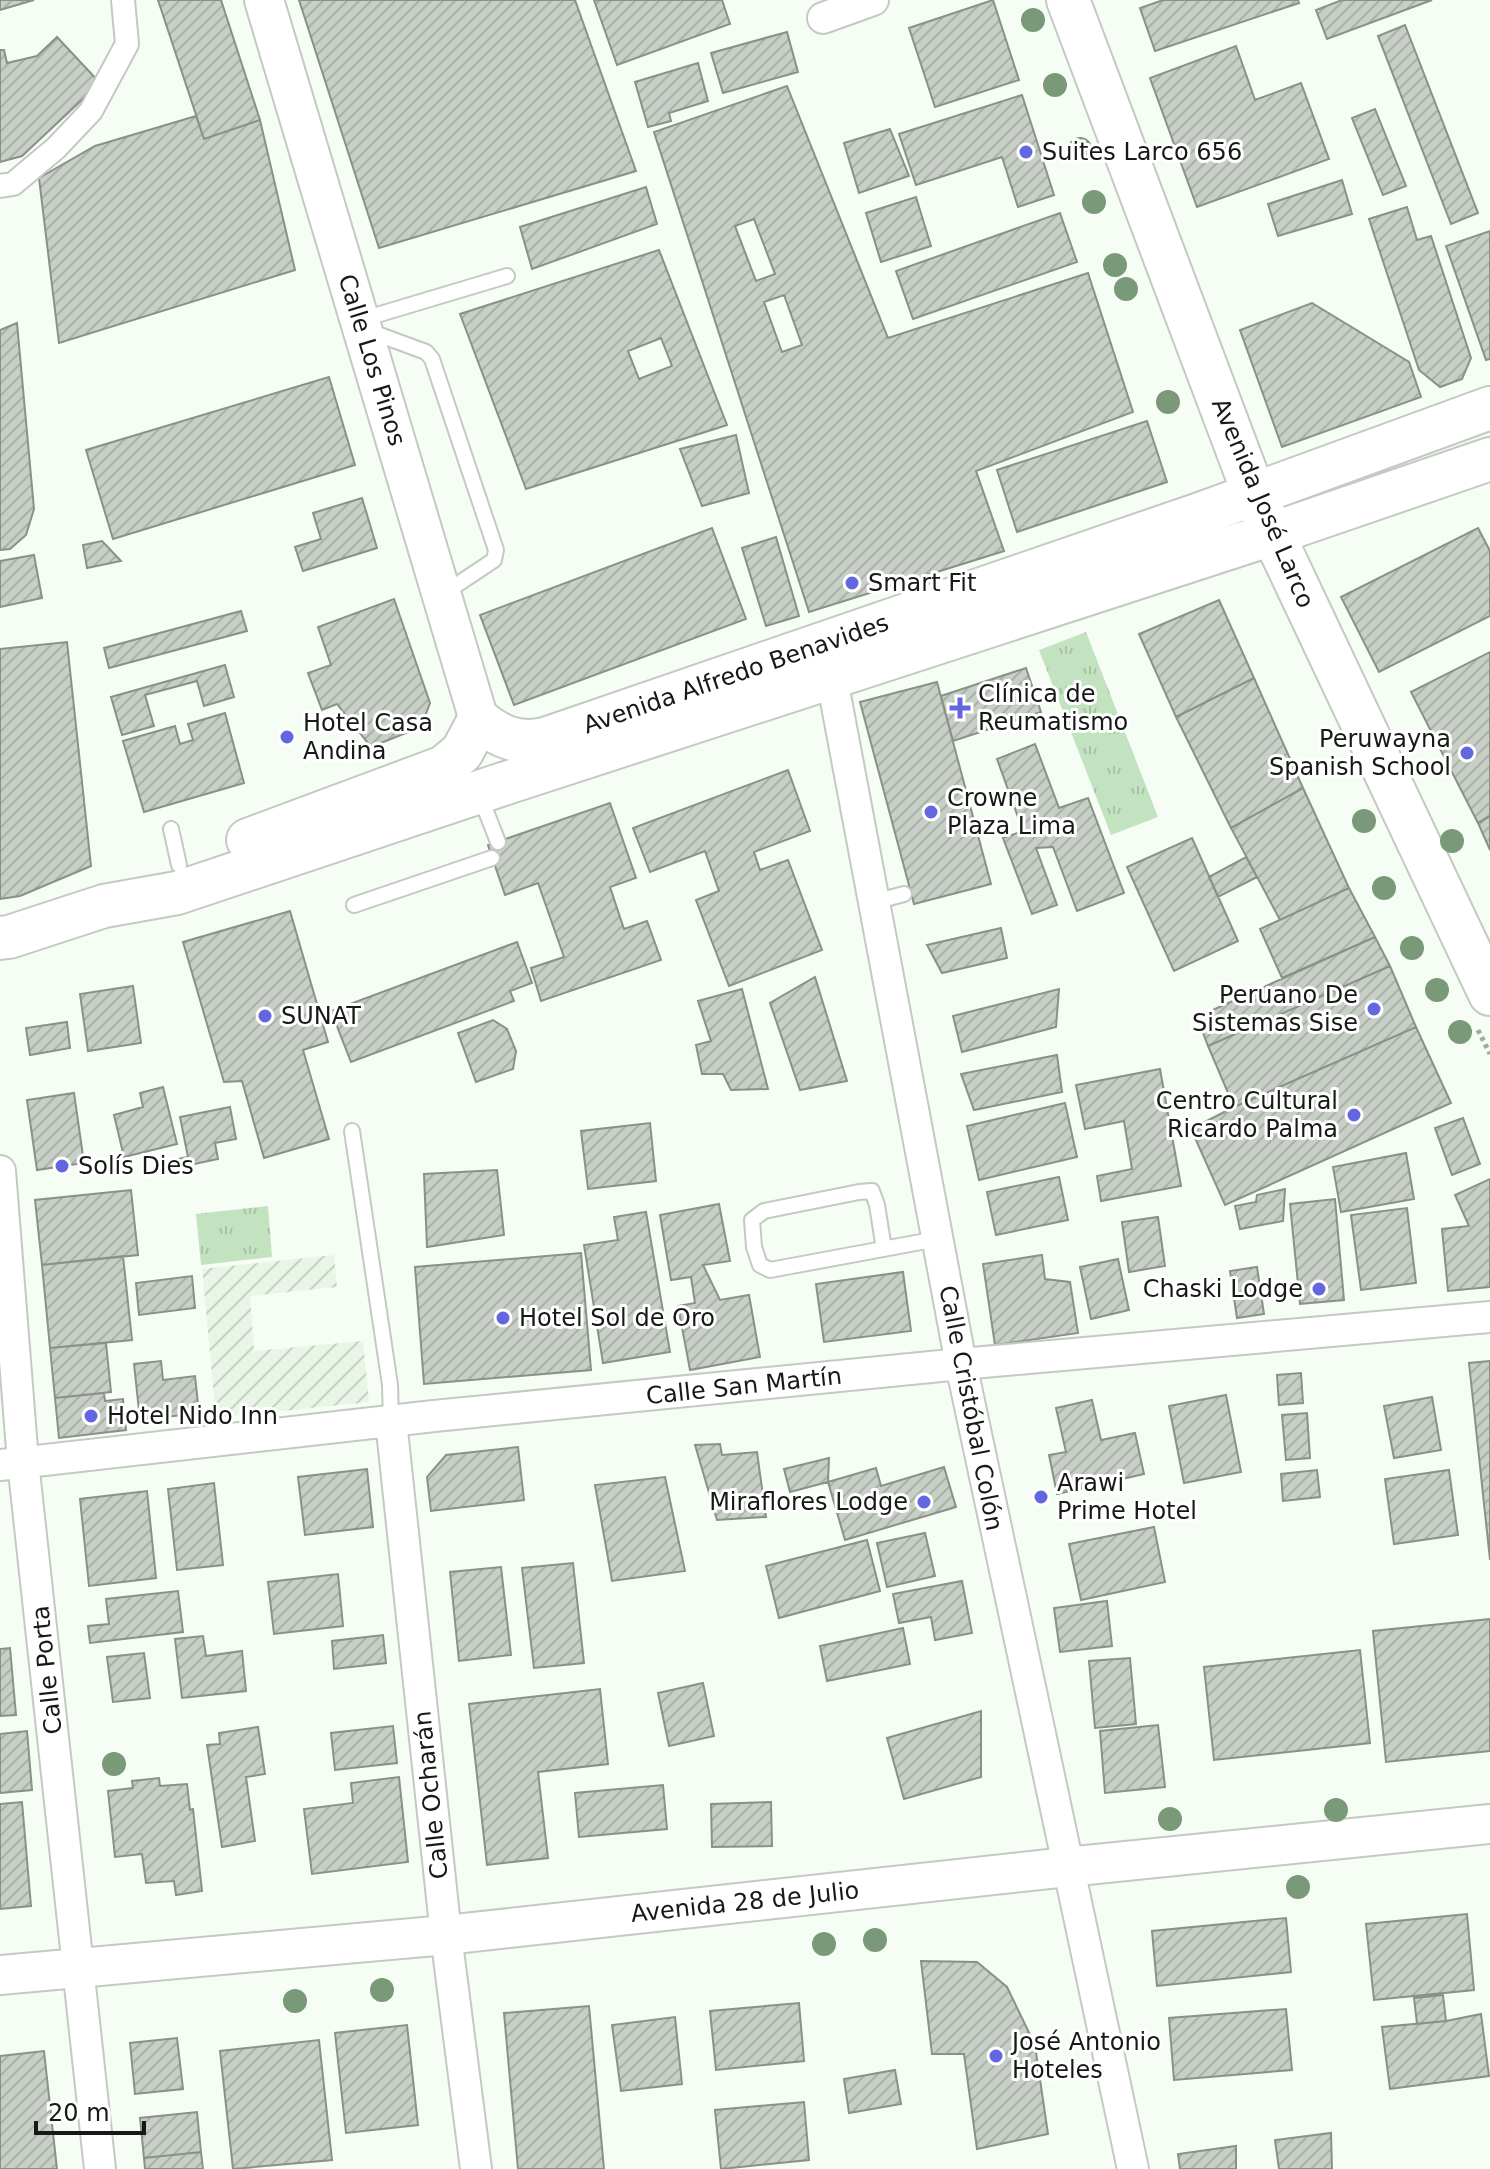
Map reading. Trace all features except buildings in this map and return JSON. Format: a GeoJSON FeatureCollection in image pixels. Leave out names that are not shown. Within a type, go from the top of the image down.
{"type":"FeatureCollection","features":[{"type":"Feature","properties":{"kind":"main road","name":"Avenida José Larco"},"geometry":{"type":"LineString","coordinates":[[1068,0],[1254,494],[1490,994]]}},
{"type":"Feature","properties":{"kind":"main road","name":"Avenida Alfredo Benavides"},"geometry":{"type":"LineString","coordinates":[[104,906],[153,875],[175,847],[444,767],[462,752],[479,720],[501,736],[527,743],[837,645],[1490,408]]}},
{"type":"Feature","properties":{"kind":"main road","name":"Avenida Alfredo Benavides"},"geometry":{"type":"LineString","coordinates":[[0,938],[104,906],[177,893],[479,792],[837,645],[1272,534],[1490,459]]}},
{"type":"Feature","properties":{"kind":"street"},"geometry":{"type":"LineString","coordinates":[[0,186],[13,184],[56,148],[91,111],[127,44],[123,0]]}},
{"type":"Feature","properties":{"kind":"street","name":"Calle Los Pinos"},"geometry":{"type":"LineString","coordinates":[[264,0],[479,720]]}},
{"type":"Feature","properties":{"kind":"street"},"geometry":{"type":"LineString","coordinates":[[820,9],[873,0]]}},
{"type":"Feature","properties":{"kind":"street","name":"Calle Cristóbal Colón"},"geometry":{"type":"LineString","coordinates":[[837,645],[874,902],[961,1364],[1133,2169]]}},
{"type":"Feature","properties":{"kind":"street","name":"Calle Porta"},"geometry":{"type":"LineString","coordinates":[[0,1171],[11,1463],[79,1967],[100,2169]]}},
{"type":"Feature","properties":{"kind":"street","name":"Calle San Martín"},"geometry":{"type":"LineString","coordinates":[[11,1463],[961,1364],[1490,1317]]}},
{"type":"Feature","properties":{"kind":"street","name":"Calle Ocharán"},"geometry":{"type":"LineString","coordinates":[[391,1421],[446,1935],[476,2169]]}},
{"type":"Feature","properties":{"kind":"street","name":"Avenida 28 de Julio"},"geometry":{"type":"LineString","coordinates":[[0,1975],[446,1935],[1490,1824]]}},
{"type":"Feature","properties":{"kind":"lane"},"geometry":{"type":"LineString","coordinates":[[361,324],[507,276]]}},
{"type":"Feature","properties":{"kind":"lane"},"geometry":{"type":"LineString","coordinates":[[361,324],[426,352],[432,359],[496,550],[494,560],[442,594]]}},
{"type":"Feature","properties":{"kind":"lane"},"geometry":{"type":"LineString","coordinates":[[479,792],[498,842]]}},
{"type":"Feature","properties":{"kind":"lane"},"geometry":{"type":"LineString","coordinates":[[354,905],[492,858]]}},
{"type":"Feature","properties":{"kind":"lane"},"geometry":{"type":"LineString","coordinates":[[874,902],[904,894]]}},
{"type":"Feature","properties":{"kind":"lane"},"geometry":{"type":"LineString","coordinates":[[352,1131],[390,1385],[391,1421]]}},
{"type":"Feature","properties":{"kind":"lane"},"geometry":{"type":"LineString","coordinates":[[884,1249],[872,1191],[764,1211],[752,1220],[754,1247],[760,1265],[770,1270],[884,1249],[937,1239]]}},
{"type":"Feature","properties":{"kind":"shaded area"},"geometry":{"type":"Polygon","coordinates":[[[334,1255],[337,1287],[250,1296],[254,1351],[363,1341],[369,1402],[216,1418],[202,1269],[334,1255]]]}},
{"type":"Feature","properties":{"kind":"green space"},"geometry":{"type":"Polygon","coordinates":[[[1086,632],[1158,817],[1111,835],[1039,650],[1086,632]]]}},
{"type":"Feature","properties":{"kind":"green space"},"geometry":{"type":"Polygon","coordinates":[[[268,1206],[272,1257],[201,1265],[196,1214],[268,1206]]]}},
{"type":"Feature","properties":{"kind":"place","name":"Suites Larco 656"},"geometry":{"type":"Point","coordinates":[1026,152]}},
{"type":"Feature","properties":{"kind":"place","name":"Smart Fit"},"geometry":{"type":"Point","coordinates":[852,583]}},
{"type":"Feature","properties":{"kind":"place","name":"Clínica de Reumatismo"},"geometry":{"type":"Point","coordinates":[960,708]}},
{"type":"Feature","properties":{"kind":"place","name":"Hotel Casa Andina"},"geometry":{"type":"Point","coordinates":[287,737]}},
{"type":"Feature","properties":{"kind":"place","name":"Peruwayna Spanish School"},"geometry":{"type":"Point","coordinates":[1467,753]}},
{"type":"Feature","properties":{"kind":"place","name":"Crowne Plaza Lima"},"geometry":{"type":"Point","coordinates":[931,812]}},
{"type":"Feature","properties":{"kind":"place","name":"Peruano De Sistemas Sise"},"geometry":{"type":"Point","coordinates":[1374,1009]}},
{"type":"Feature","properties":{"kind":"place","name":"SUNAT"},"geometry":{"type":"Point","coordinates":[265,1016]}},
{"type":"Feature","properties":{"kind":"place","name":"Centro Cultural Ricardo Palma"},"geometry":{"type":"Point","coordinates":[1354,1115]}},
{"type":"Feature","properties":{"kind":"place","name":"Solís Dies"},"geometry":{"type":"Point","coordinates":[62,1166]}},
{"type":"Feature","properties":{"kind":"place","name":"Chaski Lodge"},"geometry":{"type":"Point","coordinates":[1319,1289]}},
{"type":"Feature","properties":{"kind":"place","name":"Hotel Sol de Oro"},"geometry":{"type":"Point","coordinates":[503,1318]}},
{"type":"Feature","properties":{"kind":"place","name":"Hotel Nido Inn"},"geometry":{"type":"Point","coordinates":[91,1416]}},
{"type":"Feature","properties":{"kind":"place","name":"Arawi Prime Hotel"},"geometry":{"type":"Point","coordinates":[1041,1497]}},
{"type":"Feature","properties":{"kind":"place","name":"Miraflores Lodge"},"geometry":{"type":"Point","coordinates":[924,1502]}},
{"type":"Feature","properties":{"kind":"place","name":"José Antonio Hoteles"},"geometry":{"type":"Point","coordinates":[996,2056]}}]}
